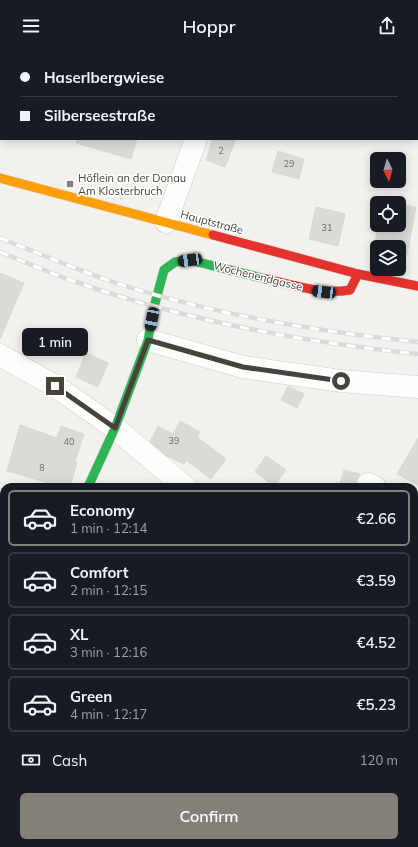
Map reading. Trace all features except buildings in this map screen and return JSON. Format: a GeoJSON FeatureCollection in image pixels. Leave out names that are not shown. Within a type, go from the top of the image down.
{"type":"FeatureCollection","features":[{"type":"Feature","properties":{"kind":"street"},"geometry":{"type":"LineString","coordinates":[[166,222],[196,140]]}},
{"type":"Feature","properties":{"kind":"street","name":"Hauptstraße"},"geometry":{"type":"LineString","coordinates":[[0,178],[358,274],[418,286]]}},
{"type":"Feature","properties":{"kind":"street","name":"Wochenendgasse"},"geometry":{"type":"LineString","coordinates":[[90,483],[115,428],[148,340],[154,307],[164,270],[175,262],[190,260],[313,290],[334,293],[350,290],[358,274]]}},
{"type":"Feature","properties":{"kind":"street"},"geometry":{"type":"LineString","coordinates":[[148,340],[243,367],[341,381],[418,387]]}},
{"type":"Feature","properties":{"kind":"street"},"geometry":{"type":"LineString","coordinates":[[0,355],[55,386],[115,428],[180,483]]}},
{"type":"Feature","properties":{"kind":"railway"},"geometry":{"type":"LineString","coordinates":[[0,238],[110,281],[185,303],[301,327],[418,342]]}},
{"type":"Feature","properties":{"kind":"railway"},"geometry":{"type":"LineString","coordinates":[[0,252],[66,279],[118,296],[202,319],[331,343],[418,354]]}},
{"type":"Feature","properties":{"kind":"traffic: fast"},"geometry":{"type":"LineString","coordinates":[[90,483],[115,428],[148,340],[154,307],[164,270],[175,262],[190,260],[266,279]]}},
{"type":"Feature","properties":{"kind":"traffic: slow"},"geometry":{"type":"LineString","coordinates":[[0,178],[213,235]]}},
{"type":"Feature","properties":{"kind":"traffic: jam"},"geometry":{"type":"LineString","coordinates":[[213,235],[358,274],[418,286]]}},
{"type":"Feature","properties":{"kind":"traffic: jam"},"geometry":{"type":"LineString","coordinates":[[266,279],[308,289],[339,291],[350,290],[358,274]]}},
{"type":"Feature","properties":{"kind":"place","name":"Höflein an der Donau Am Klosterbruch"},"geometry":{"type":"Point","coordinates":[70,184]}},
{"type":"Feature","properties":{"kind":"route"},"geometry":{"type":"LineString","coordinates":[[55,386],[115,428],[148,340],[243,367],[341,381]]}}]}
